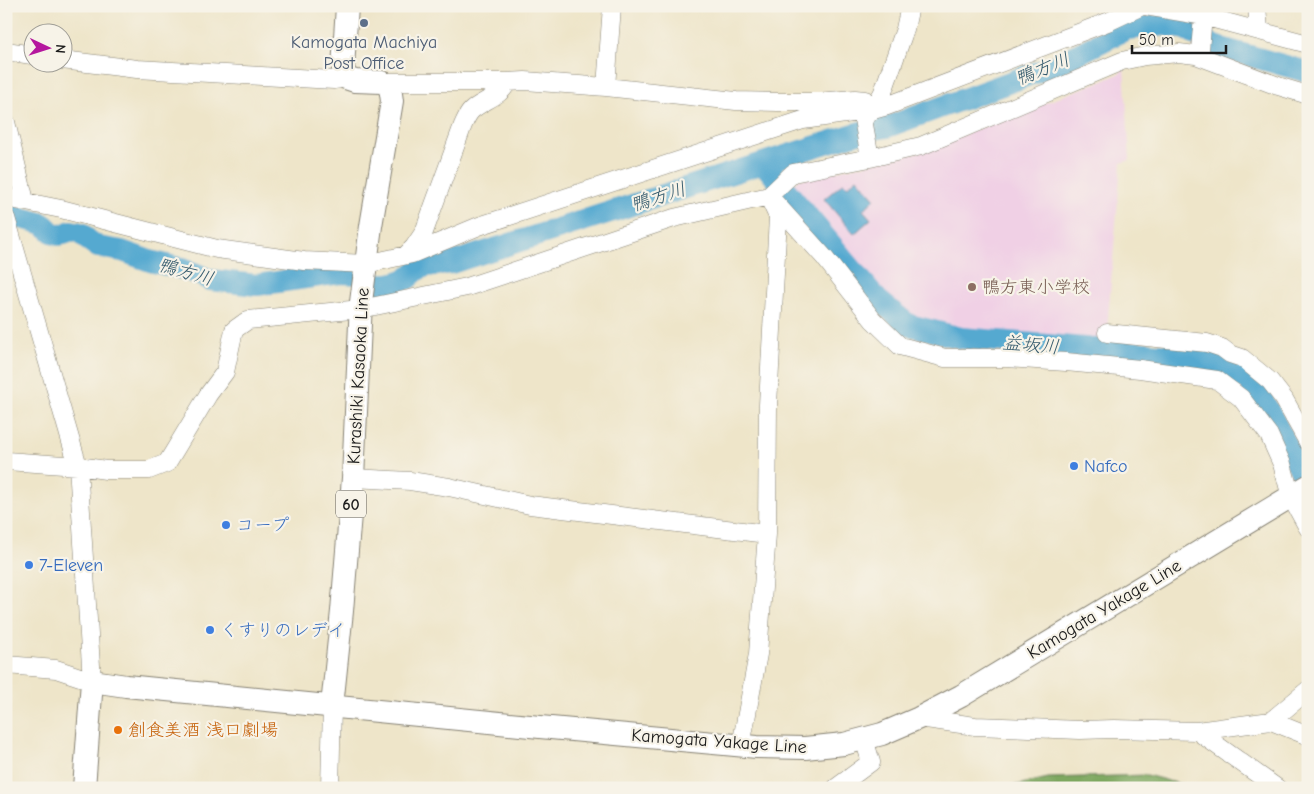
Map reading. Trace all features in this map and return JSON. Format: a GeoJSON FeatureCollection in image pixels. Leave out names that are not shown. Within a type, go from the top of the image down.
{"type":"FeatureCollection","features":[{"type":"Feature","properties":{"kind":"main road"},"geometry":{"type":"LineString","coordinates":[[347,6],[343,68],[346,78],[355,82],[382,82]]}},
{"type":"Feature","properties":{"kind":"main road","name":"Kurashiki Kasaoka Line"},"geometry":{"type":"LineString","coordinates":[[332,706],[353,478],[361,306],[392,101],[390,87],[382,82]]}},
{"type":"Feature","properties":{"kind":"main road","name":"Kamogata Yakage Line"},"geometry":{"type":"LineString","coordinates":[[332,706],[741,746],[805,748],[844,744],[882,734],[919,718],[961,696],[1298,492]]}},
{"type":"Feature","properties":{"kind":"main road"},"geometry":{"type":"LineString","coordinates":[[84,788],[92,681],[332,706]]}},
{"type":"Feature","properties":{"kind":"street"},"geometry":{"type":"LineString","coordinates":[[606,87],[612,6]]}},
{"type":"Feature","properties":{"kind":"street"},"geometry":{"type":"LineString","coordinates":[[868,114],[883,92],[910,6]]}},
{"type":"Feature","properties":{"kind":"street"},"geometry":{"type":"LineString","coordinates":[[6,198],[61,209],[217,249],[304,261],[366,264],[406,255],[479,226],[803,120],[868,114],[1110,21],[1143,6],[1204,16],[1308,44]]}},
{"type":"Feature","properties":{"kind":"street"},"geometry":{"type":"LineString","coordinates":[[1258,6],[1259,30]]}},
{"type":"Feature","properties":{"kind":"street"},"geometry":{"type":"LineString","coordinates":[[1198,53],[1204,16]]}},
{"type":"Feature","properties":{"kind":"street"},"geometry":{"type":"LineString","coordinates":[[6,51],[22,53]]}},
{"type":"Feature","properties":{"kind":"street"},"geometry":{"type":"LineString","coordinates":[[6,461],[106,470],[149,470],[166,463],[208,395],[225,372],[234,330],[248,320],[361,306],[467,287],[674,218],[769,195],[793,173],[869,154],[921,146],[1122,61],[1146,56],[1198,53],[1308,97]]}},
{"type":"Feature","properties":{"kind":"street"},"geometry":{"type":"LineString","coordinates":[[72,61],[137,69],[334,80],[346,78]]}},
{"type":"Feature","properties":{"kind":"street"},"geometry":{"type":"LineString","coordinates":[[382,82],[525,81],[606,87],[736,101],[816,102],[865,100],[868,114],[869,154]]}},
{"type":"Feature","properties":{"kind":"street"},"geometry":{"type":"LineString","coordinates":[[406,255],[424,232],[463,125],[470,113],[484,101],[501,93],[506,87],[507,82]]}},
{"type":"Feature","properties":{"kind":"street"},"geometry":{"type":"LineString","coordinates":[[6,122],[25,202]]}},
{"type":"Feature","properties":{"kind":"street"},"geometry":{"type":"LineString","coordinates":[[769,195],[824,257],[872,320],[900,346],[945,358],[1007,358],[1066,362],[1140,369],[1217,380],[1240,398],[1269,435],[1282,464],[1298,492],[1308,528]]}},
{"type":"Feature","properties":{"kind":"street"},"geometry":{"type":"LineString","coordinates":[[741,746],[758,654],[767,534],[768,405],[778,217],[769,195]]}},
{"type":"Feature","properties":{"kind":"street"},"geometry":{"type":"LineString","coordinates":[[6,218],[78,466],[92,681],[56,669],[6,664]]}},
{"type":"Feature","properties":{"kind":"street"},"geometry":{"type":"LineString","coordinates":[[1106,334],[1207,343],[1242,358],[1270,381],[1284,400],[1308,442]]}},
{"type":"Feature","properties":{"kind":"street"},"geometry":{"type":"LineString","coordinates":[[1217,380],[1230,354]]}},
{"type":"Feature","properties":{"kind":"street"},"geometry":{"type":"LineString","coordinates":[[353,478],[410,481],[448,487],[530,505],[767,534]]}},
{"type":"Feature","properties":{"kind":"street"},"geometry":{"type":"LineString","coordinates":[[919,718],[975,726],[1080,730],[1197,731],[1271,720],[1308,690]]}},
{"type":"Feature","properties":{"kind":"street"},"geometry":{"type":"LineString","coordinates":[[330,788],[332,706]]}},
{"type":"Feature","properties":{"kind":"street"},"geometry":{"type":"LineString","coordinates":[[1271,720],[1308,736]]}},
{"type":"Feature","properties":{"kind":"street"},"geometry":{"type":"LineString","coordinates":[[1197,731],[1277,788]]}},
{"type":"Feature","properties":{"kind":"street"},"geometry":{"type":"LineString","coordinates":[[836,788],[871,762],[864,739]]}},
{"type":"Feature","properties":{"kind":"shaded area","name":"鴨方東小学校"},"geometry":{"type":"Polygon","coordinates":[[[1124,68],[1130,160],[1121,163],[1106,342],[917,331],[870,286],[794,184],[798,180],[919,152],[1119,74],[1124,68]]]}},
{"type":"Feature","properties":{"kind":"green space"},"geometry":{"type":"Polygon","coordinates":[[[1147,775],[1184,785],[1188,788],[1003,788],[1048,778],[1147,775]]]}},
{"type":"Feature","properties":{"kind":"water"},"geometry":{"type":"Polygon","coordinates":[[[857,178],[875,199],[863,210],[871,219],[854,234],[824,199],[843,183],[848,186],[857,178]]]}},
{"type":"Feature","properties":{"kind":"waterway","name":"鴨方川"},"geometry":{"type":"LineString","coordinates":[[6,216],[43,224],[59,235],[71,231],[81,233],[98,247],[122,251],[150,261],[183,269],[210,280],[257,285],[340,273],[360,274],[370,285],[389,284],[407,279],[417,270],[426,266],[451,263],[864,131],[887,127],[1054,66],[1127,29],[1165,25],[1185,29],[1214,46],[1308,72]]}},
{"type":"Feature","properties":{"kind":"waterway","name":"益坂川"},"geometry":{"type":"LineString","coordinates":[[763,163],[878,300],[909,325],[961,338],[1196,357],[1217,363],[1248,381],[1264,402],[1308,484]]}},
{"type":"Feature","properties":{"kind":"place","name":"Kamogata Machiya Post Office"},"geometry":{"type":"Point","coordinates":[364,23]}},
{"type":"Feature","properties":{"kind":"place","name":"鴨方東小学校"},"geometry":{"type":"Point","coordinates":[972,287]}},
{"type":"Feature","properties":{"kind":"place","name":"Nafco"},"geometry":{"type":"Point","coordinates":[1074,466]}},
{"type":"Feature","properties":{"kind":"place","name":"コープ"},"geometry":{"type":"Point","coordinates":[226,525]}},
{"type":"Feature","properties":{"kind":"place","name":"7-Eleven"},"geometry":{"type":"Point","coordinates":[29,565]}},
{"type":"Feature","properties":{"kind":"place","name":"くすりのレデイ"},"geometry":{"type":"Point","coordinates":[210,630]}},
{"type":"Feature","properties":{"kind":"place","name":"創食美酒 浅口劇場"},"geometry":{"type":"Point","coordinates":[118,730]}}]}
